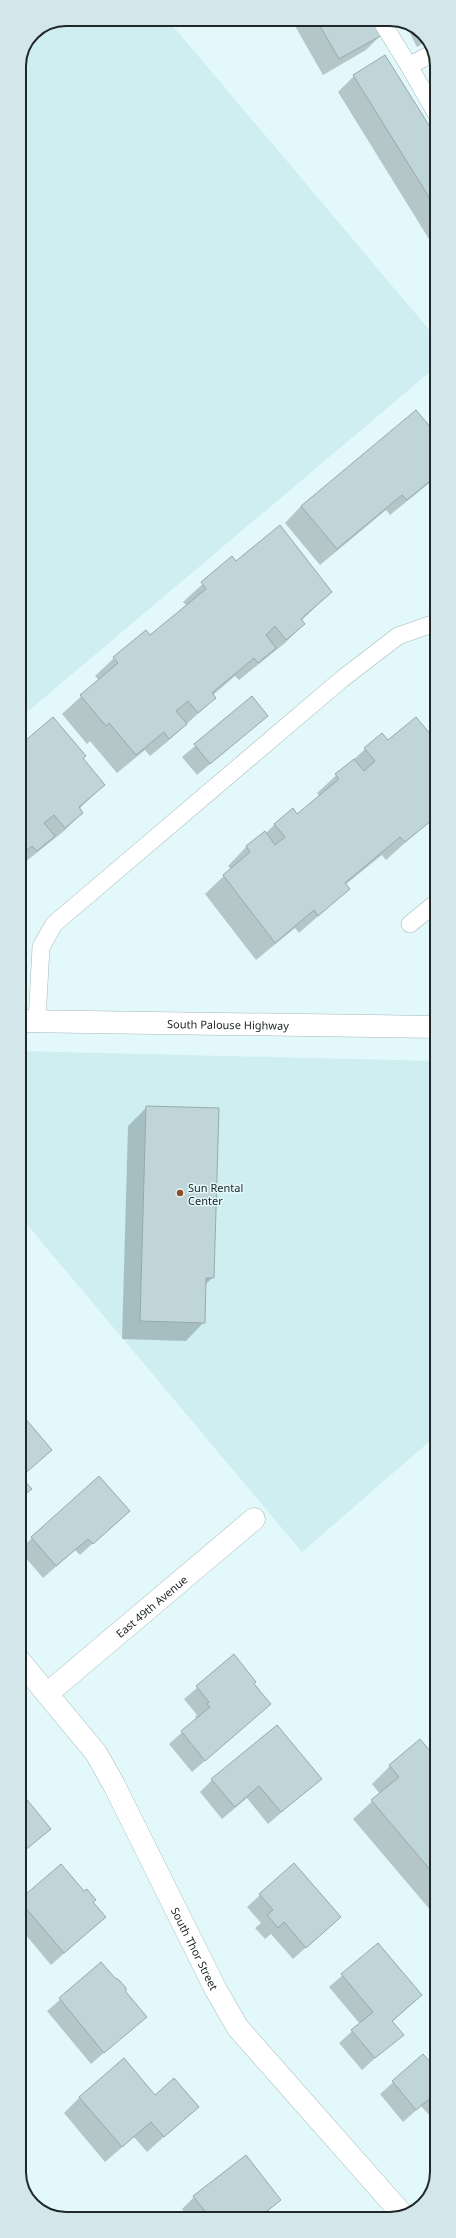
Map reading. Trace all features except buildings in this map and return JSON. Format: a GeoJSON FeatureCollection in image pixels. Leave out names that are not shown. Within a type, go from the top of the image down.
{"type":"FeatureCollection","features":[{"type":"Feature","properties":{"kind":"street","name":"South Palouse Highway"},"geometry":{"type":"LineString","coordinates":[[28,1021],[430,1027]]}},
{"type":"Feature","properties":{"kind":"street","name":"East 49th Avenue"},"geometry":{"type":"LineString","coordinates":[[48,1693],[254,1519]]}},
{"type":"Feature","properties":{"kind":"street","name":"South Thor Street"},"geometry":{"type":"LineString","coordinates":[[26,1668],[96,1753],[114,1785],[216,1990],[238,2028],[400,2211]]}},
{"type":"Feature","properties":{"kind":"lane"},"geometry":{"type":"LineString","coordinates":[[384,26],[430,104]]}},
{"type":"Feature","properties":{"kind":"lane"},"geometry":{"type":"LineString","coordinates":[[409,66],[429,55]]}},
{"type":"Feature","properties":{"kind":"lane"},"geometry":{"type":"LineString","coordinates":[[28,1021],[41,947],[54,924],[342,679],[398,636],[430,625]]}},
{"type":"Feature","properties":{"kind":"lane"},"geometry":{"type":"LineString","coordinates":[[410,924],[430,908]]}},
{"type":"Feature","properties":{"kind":"shaded area"},"geometry":{"type":"Polygon","coordinates":[[[66,26],[173,26],[430,331],[430,372],[26,713],[26,66],[29,51],[38,38],[51,29],[66,26]]]}},
{"type":"Feature","properties":{"kind":"shaded area"},"geometry":{"type":"Polygon","coordinates":[[[26,1051],[430,1061],[430,1441],[302,1552],[26,1223],[26,1051]]]}},
{"type":"Feature","properties":{"kind":"place","name":"Sun Rental Center"},"geometry":{"type":"Point","coordinates":[180,1193]}}]}
